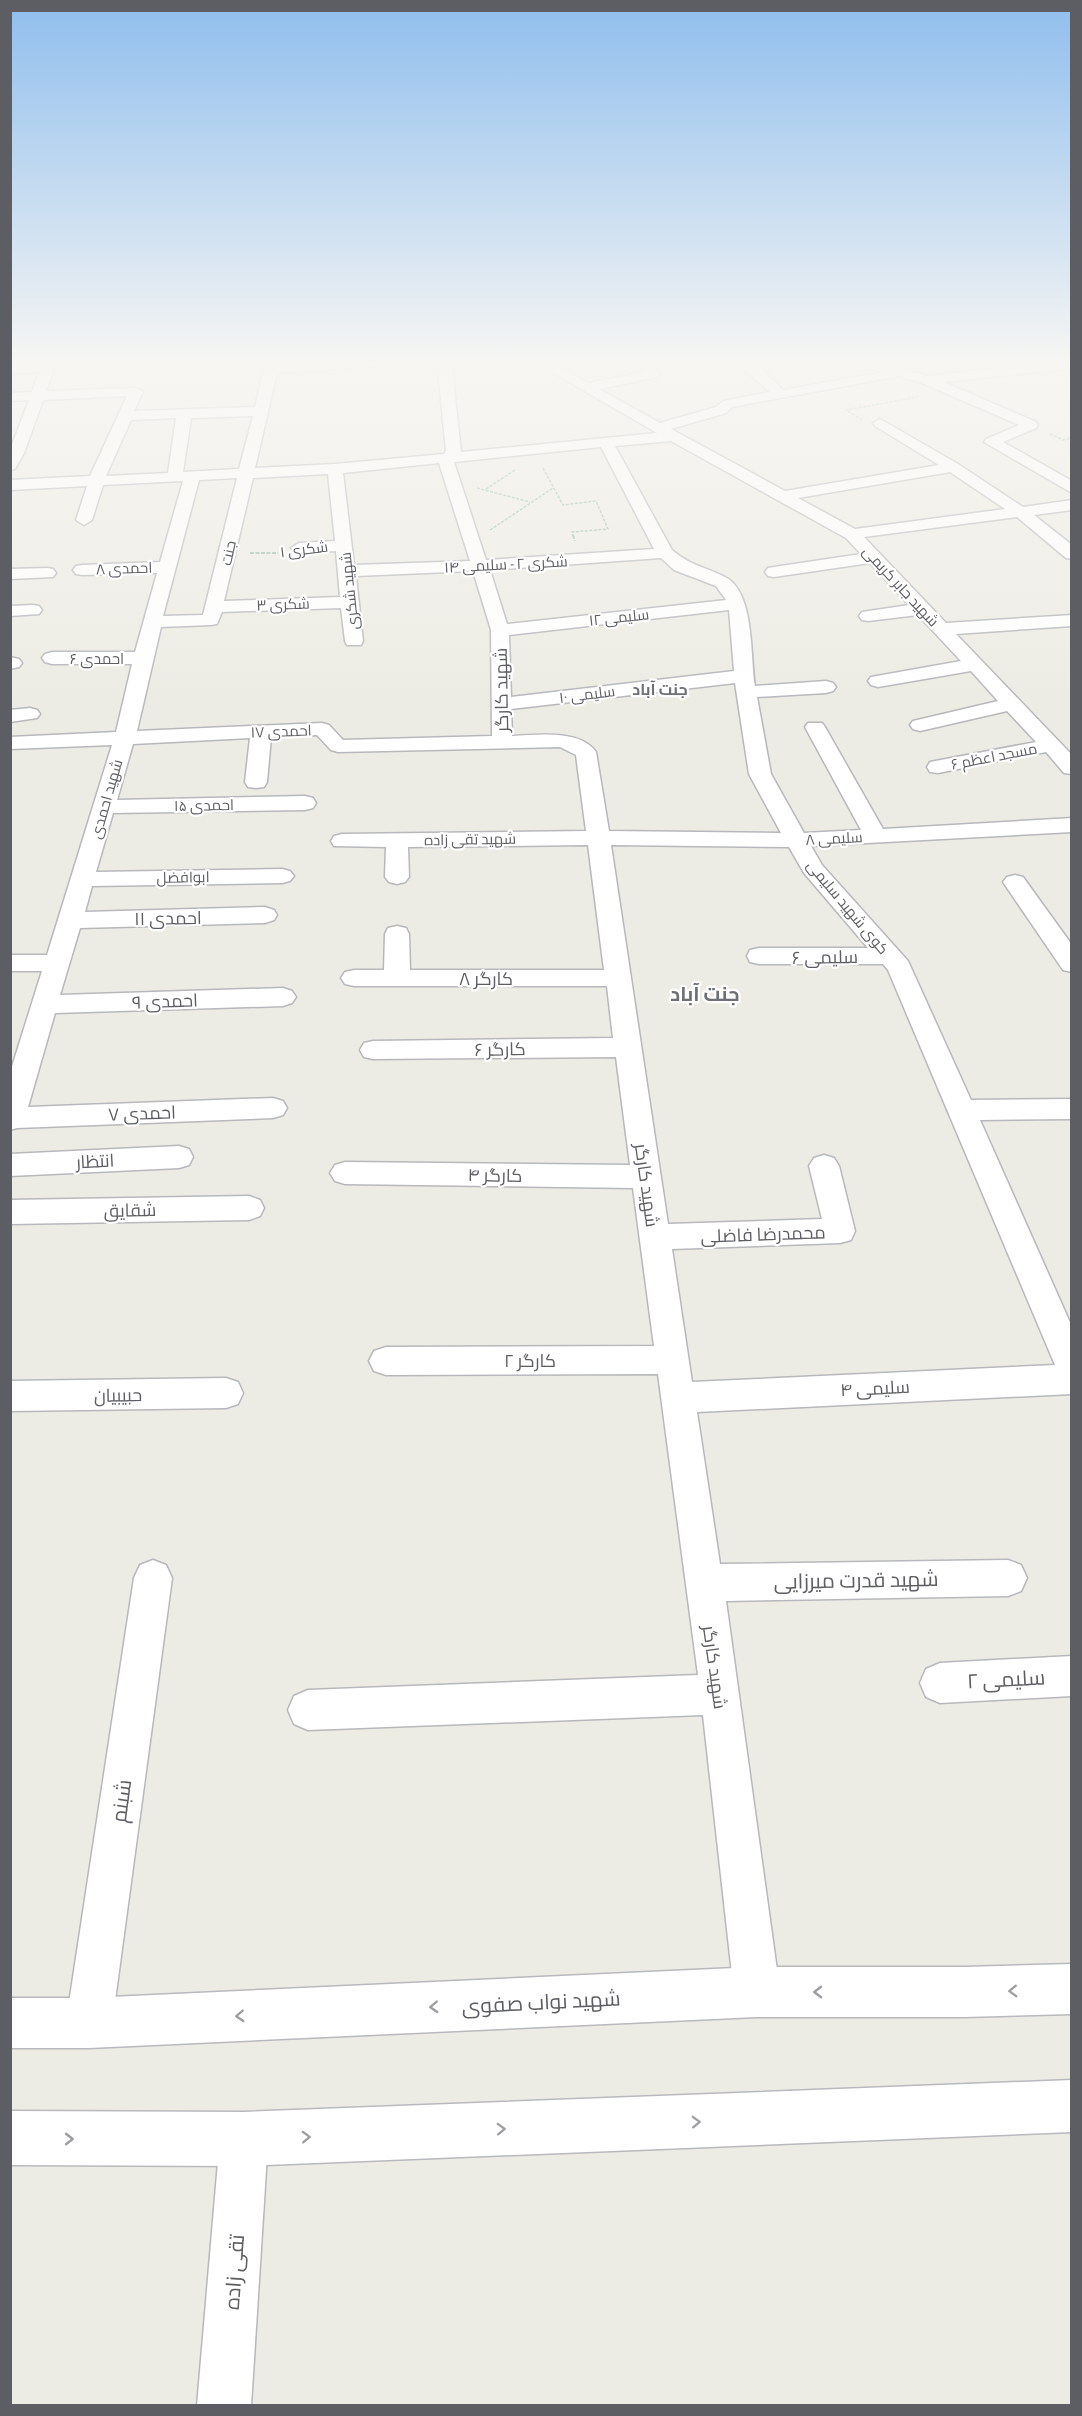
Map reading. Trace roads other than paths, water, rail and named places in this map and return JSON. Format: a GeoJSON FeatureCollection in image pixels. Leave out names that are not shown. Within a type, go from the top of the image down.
{"type":"FeatureCollection","features":[{"type":"Feature","properties":{"kind":"main road","name":"شهید نواب صفوی"},"geometry":{"type":"LineString","coordinates":[[10,2023],[89,2023],[757,1992],[964,1992],[1071,1989]]}},
{"type":"Feature","properties":{"kind":"main road"},"geometry":{"type":"LineString","coordinates":[[10,2139],[244,2139],[1071,2106]]}},
{"type":"Feature","properties":{"kind":"street"},"geometry":{"type":"LineString","coordinates":[[84,520],[100,473]]}},
{"type":"Feature","properties":{"kind":"street","name":"شهید احمدی"},"geometry":{"type":"LineString","coordinates":[[11,1119],[125,737],[153,622],[163,555],[183,473]]}},
{"type":"Feature","properties":{"kind":"street","name":"جنت"},"geometry":{"type":"LineString","coordinates":[[216,606],[245,473]]}},
{"type":"Feature","properties":{"kind":"street"},"geometry":{"type":"LineString","coordinates":[[10,485],[251,473]]}},
{"type":"Feature","properties":{"kind":"street","name":"شهید شکری"},"geometry":{"type":"LineString","coordinates":[[335,473],[354,641]]}},
{"type":"Feature","properties":{"kind":"street","name":"شهید کارگر"},"geometry":{"type":"LineString","coordinates":[[450,473],[500,630],[502,742],[564,741],[586,752],[720,1694],[757,1992]]}},
{"type":"Feature","properties":{"kind":"street"},"geometry":{"type":"LineString","coordinates":[[622,473],[665,553],[680,566],[722,582],[738,604]]}},
{"type":"Feature","properties":{"kind":"street","name":"شهید جابر کریمی"},"geometry":{"type":"LineString","coordinates":[[740,473],[852,534],[1071,768]]}},
{"type":"Feature","properties":{"kind":"street"},"geometry":{"type":"LineString","coordinates":[[782,496],[919,473]]}},
{"type":"Feature","properties":{"kind":"street"},"geometry":{"type":"LineString","coordinates":[[962,473],[1019,511],[1071,554]]}},
{"type":"Feature","properties":{"kind":"street"},"geometry":{"type":"LineString","coordinates":[[1044,473],[1071,488]]}},
{"type":"Feature","properties":{"kind":"street"},"geometry":{"type":"LineString","coordinates":[[852,534],[1071,505]]}},
{"type":"Feature","properties":{"kind":"street","name":"شکری ۱"},"geometry":{"type":"LineString","coordinates":[[299,548],[344,545]]}},
{"type":"Feature","properties":{"kind":"street","name":"شکری ۲ - سلیمی ۱۴"},"geometry":{"type":"LineString","coordinates":[[346,571],[476,554],[581,559],[665,553]]}},
{"type":"Feature","properties":{"kind":"street","name":"احمدی ۸"},"geometry":{"type":"LineString","coordinates":[[82,570],[163,555]]}},
{"type":"Feature","properties":{"kind":"street"},"geometry":{"type":"LineString","coordinates":[[774,572],[874,557]]}},
{"type":"Feature","properties":{"kind":"street"},"geometry":{"type":"LineString","coordinates":[[10,559],[45,566],[10,574]]}},
{"type":"Feature","properties":{"kind":"street","name":"شکری ۳"},"geometry":{"type":"LineString","coordinates":[[216,606],[350,602]]}},
{"type":"Feature","properties":{"kind":"street","name":"سلیمی ۱۲"},"geometry":{"type":"LineString","coordinates":[[500,630],[738,604]]}},
{"type":"Feature","properties":{"kind":"street","name":"کوی شهید سلیمی"},"geometry":{"type":"LineString","coordinates":[[738,604],[745,684],[760,774],[812,868],[899,967],[1071,1365]]}},
{"type":"Feature","properties":{"kind":"street"},"geometry":{"type":"LineString","coordinates":[[153,622],[211,620],[216,606]]}},
{"type":"Feature","properties":{"kind":"street"},"geometry":{"type":"LineString","coordinates":[[868,616],[923,609]]}},
{"type":"Feature","properties":{"kind":"street"},"geometry":{"type":"LineString","coordinates":[[10,611],[33,610]]}},
{"type":"Feature","properties":{"kind":"street"},"geometry":{"type":"LineString","coordinates":[[942,629],[1071,620]]}},
{"type":"Feature","properties":{"kind":"street","name":"احمدی ۶"},"geometry":{"type":"LineString","coordinates":[[52,658],[143,658]]}},
{"type":"Feature","properties":{"kind":"street"},"geometry":{"type":"LineString","coordinates":[[878,681],[975,665]]}},
{"type":"Feature","properties":{"kind":"street","name":"سلیمی ۱۰"},"geometry":{"type":"LineString","coordinates":[[501,704],[745,684],[826,687]]}},
{"type":"Feature","properties":{"kind":"street"},"geometry":{"type":"LineString","coordinates":[[920,725],[1011,704]]}},
{"type":"Feature","properties":{"kind":"street"},"geometry":{"type":"LineString","coordinates":[[815,727],[875,836]]}},
{"type":"Feature","properties":{"kind":"street","name":"احمدی ۱۷"},"geometry":{"type":"LineString","coordinates":[[10,743],[322,729],[338,746],[502,742]]}},
{"type":"Feature","properties":{"kind":"street"},"geometry":{"type":"LineString","coordinates":[[256,782],[261,732]]}},
{"type":"Feature","properties":{"kind":"street","name":"مسجد اعظم ۶"},"geometry":{"type":"LineString","coordinates":[[938,767],[1050,745]]}},
{"type":"Feature","properties":{"kind":"street","name":"احمدی ۱۵"},"geometry":{"type":"LineString","coordinates":[[104,807],[305,803]]}},
{"type":"Feature","properties":{"kind":"street","name":"سلیمی ۸"},"geometry":{"type":"LineString","coordinates":[[597,838],[797,840],[1071,825]]}},
{"type":"Feature","properties":{"kind":"street","name":"شهید تقی زاده"},"geometry":{"type":"LineString","coordinates":[[342,841],[597,838]]}},
{"type":"Feature","properties":{"kind":"street"},"geometry":{"type":"LineString","coordinates":[[396,877],[398,840]]}},
{"type":"Feature","properties":{"kind":"street","name":"ابوافضل"},"geometry":{"type":"LineString","coordinates":[[83,879],[282,876]]}},
{"type":"Feature","properties":{"kind":"street"},"geometry":{"type":"LineString","coordinates":[[1015,882],[1071,964]]}},
{"type":"Feature","properties":{"kind":"street","name":"احمدی ۱۱"},"geometry":{"type":"LineString","coordinates":[[71,920],[265,915]]}},
{"type":"Feature","properties":{"kind":"street"},"geometry":{"type":"LineString","coordinates":[[396,978],[397,934]]}},
{"type":"Feature","properties":{"kind":"street","name":"سلیمی ۶"},"geometry":{"type":"LineString","coordinates":[[759,956],[787,969],[890,956]]}},
{"type":"Feature","properties":{"kind":"street"},"geometry":{"type":"LineString","coordinates":[[10,963],[59,963]]}},
{"type":"Feature","properties":{"kind":"street","name":"کارگر ۸"},"geometry":{"type":"LineString","coordinates":[[354,978],[617,978]]}},
{"type":"Feature","properties":{"kind":"street","name":"احمدی ۹"},"geometry":{"type":"LineString","coordinates":[[47,1004],[283,997]]}},
{"type":"Feature","properties":{"kind":"street","name":"کارگر ۶"},"geometry":{"type":"LineString","coordinates":[[373,1050],[627,1047]]}},
{"type":"Feature","properties":{"kind":"street","name":"احمدی ۷"},"geometry":{"type":"LineString","coordinates":[[11,1119],[273,1108]]}},
{"type":"Feature","properties":{"kind":"street"},"geometry":{"type":"LineString","coordinates":[[962,1110],[1071,1109]]}},
{"type":"Feature","properties":{"kind":"street","name":"انتظار"},"geometry":{"type":"LineString","coordinates":[[10,1165],[179,1157]]}},
{"type":"Feature","properties":{"kind":"street","name":"محمدرضا فاضلی"},"geometry":{"type":"LineString","coordinates":[[655,1237],[840,1231],[824,1166]]}},
{"type":"Feature","properties":{"kind":"street","name":"کارگر ۴"},"geometry":{"type":"LineString","coordinates":[[345,1173],[646,1176]]}},
{"type":"Feature","properties":{"kind":"street","name":"شقایق"},"geometry":{"type":"LineString","coordinates":[[10,1212],[249,1208]]}},
{"type":"Feature","properties":{"kind":"street","name":"کارگر ۲"},"geometry":{"type":"LineString","coordinates":[[386,1361],[673,1360]]}},
{"type":"Feature","properties":{"kind":"street","name":"سلیمی ۴"},"geometry":{"type":"LineString","coordinates":[[678,1398],[1071,1379]]}},
{"type":"Feature","properties":{"kind":"street","name":"حبیبیان"},"geometry":{"type":"LineString","coordinates":[[10,1396],[226,1393]]}},
{"type":"Feature","properties":{"kind":"street","name":"شبنم"},"geometry":{"type":"LineString","coordinates":[[89,2023],[153,1578]]}},
{"type":"Feature","properties":{"kind":"street","name":"شهید قدرت میرزایی"},"geometry":{"type":"LineString","coordinates":[[703,1583],[1008,1578]]}},
{"type":"Feature","properties":{"kind":"street","name":"سلیمی ۲"},"geometry":{"type":"LineString","coordinates":[[940,1683],[1071,1676]]}},
{"type":"Feature","properties":{"kind":"street"},"geometry":{"type":"LineString","coordinates":[[308,1710],[720,1694]]}},
{"type":"Feature","properties":{"kind":"street","name":"تقی زاده"},"geometry":{"type":"LineString","coordinates":[[224,2406],[244,2139]]}},
{"type":"Feature","properties":{"kind":"district","name":"جنت آباد"},"geometry":{"type":"Point","coordinates":[660,689]}},
{"type":"Feature","properties":{"kind":"district","name":"جنت آباد"},"geometry":{"type":"Point","coordinates":[705,994]}}]}
